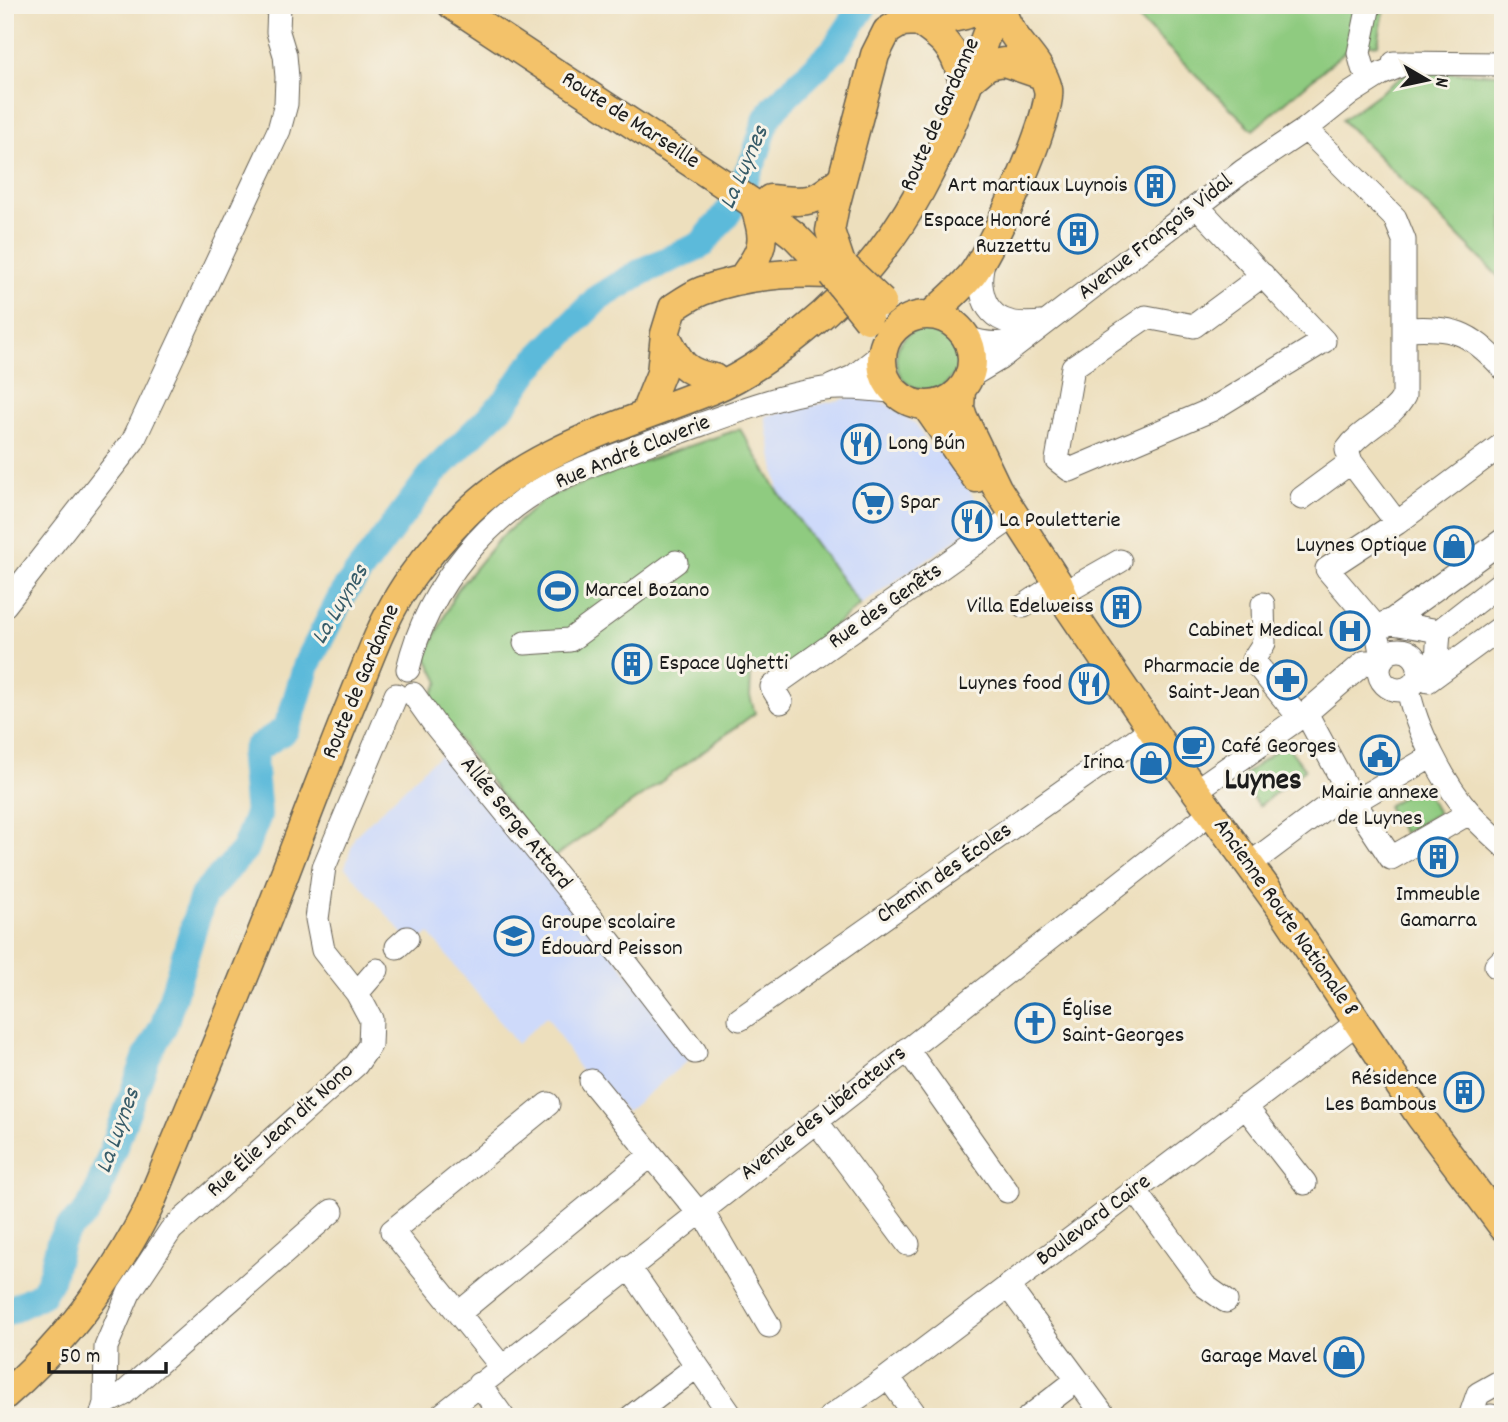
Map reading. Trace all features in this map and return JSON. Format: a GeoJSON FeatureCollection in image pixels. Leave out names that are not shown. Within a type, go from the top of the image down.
{"type":"FeatureCollection","features":[{"type":"Feature","properties":{"kind":"main road","name":"Route de Marseille"},"geometry":{"type":"LineString","coordinates":[[452,5],[805,227],[837,269],[875,311]]}},
{"type":"Feature","properties":{"kind":"main road","name":"Route de Marseille"},"geometry":{"type":"LineString","coordinates":[[473,5],[714,170]]}},
{"type":"Feature","properties":{"kind":"main road"},"geometry":{"type":"LineString","coordinates":[[648,405],[661,373],[665,334],[673,308],[699,292],[741,280],[837,269],[831,231],[842,178],[875,55],[887,31],[902,22],[965,15],[993,6],[1042,75],[1048,90],[1047,109],[1030,156],[977,266],[964,308],[964,334]]}},
{"type":"Feature","properties":{"kind":"main road","name":"Route de Gardanne"},"geometry":{"type":"LineString","coordinates":[[5,1395],[31,1372],[100,1291],[127,1250],[148,1209],[267,920],[380,634],[401,594],[428,555],[477,503],[517,473],[554,452],[717,388],[776,353],[828,311],[877,260],[903,222],[937,159],[993,6]]}},
{"type":"Feature","properties":{"kind":"main road"},"geometry":{"type":"LineString","coordinates":[[918,21],[944,40],[957,58],[965,77],[988,65],[1004,62],[1042,75]]}},
{"type":"Feature","properties":{"kind":"main road","name":"Route de Gardanne"},"geometry":{"type":"LineString","coordinates":[[5,1372],[60,1316],[102,1261],[131,1212],[161,1147],[368,638],[390,594],[414,557],[457,508],[488,481],[552,443],[714,378],[771,345],[821,306],[869,254],[895,216],[928,156],[965,77]]}},
{"type":"Feature","properties":{"kind":"main road"},"geometry":{"type":"LineString","coordinates":[[741,280],[760,254],[763,234],[760,198],[801,201],[823,197],[842,178]]}},
{"type":"Feature","properties":{"kind":"main road"},"geometry":{"type":"LineString","coordinates":[[883,350],[895,327],[923,315],[977,266]]}},
{"type":"Feature","properties":{"kind":"main road"},"geometry":{"type":"LineString","coordinates":[[875,311],[923,315],[954,323],[964,334],[971,350],[972,363],[965,383],[951,398],[926,406],[908,402],[893,391],[886,380],[875,311]]}},
{"type":"Feature","properties":{"kind":"main road"},"geometry":{"type":"LineString","coordinates":[[665,334],[680,364],[696,375],[714,378]]}},
{"type":"Feature","properties":{"kind":"main road","name":"Ancienne Route Nationale 8"},"geometry":{"type":"LineString","coordinates":[[965,383],[960,408],[962,417],[1010,519]]}},
{"type":"Feature","properties":{"kind":"main road","name":"Ancienne Route Nationale 8"},"geometry":{"type":"LineString","coordinates":[[926,406],[1010,519],[1151,729],[1250,864],[1420,1116],[1503,1227]]}},
{"type":"Feature","properties":{"kind":"street"},"geometry":{"type":"LineString","coordinates":[[5,605],[133,441],[279,130],[286,104],[287,77],[285,55],[278,32],[279,5]]}},
{"type":"Feature","properties":{"kind":"street"},"geometry":{"type":"LineString","coordinates":[[1363,68],[1359,53],[1369,5]]}},
{"type":"Feature","properties":{"kind":"street","name":"Avenue François Vidal"},"geometry":{"type":"LineString","coordinates":[[1266,155],[1314,105],[1340,83],[1378,62],[1503,64]]}},
{"type":"Feature","properties":{"kind":"street","name":"Avenue François Vidal"},"geometry":{"type":"LineString","coordinates":[[965,383],[1197,206],[1306,129],[1351,93],[1381,74],[1406,63]]}},
{"type":"Feature","properties":{"kind":"street"},"geometry":{"type":"LineString","coordinates":[[1306,129],[1395,218],[1404,240],[1404,396],[1399,405],[1354,439],[1347,450],[1351,462],[1397,523]]}},
{"type":"Feature","properties":{"kind":"street"},"geometry":{"type":"LineString","coordinates":[[1197,206],[1263,275],[1324,341],[1211,410],[1070,470],[1057,460],[1073,367],[1146,317],[1194,326],[1263,275]]}},
{"type":"Feature","properties":{"kind":"street"},"geometry":{"type":"LineString","coordinates":[[977,266],[986,303],[996,315],[1009,323],[1023,326],[1047,322]]}},
{"type":"Feature","properties":{"kind":"street"},"geometry":{"type":"LineString","coordinates":[[1404,329],[1452,330],[1469,337],[1503,368]]}},
{"type":"Feature","properties":{"kind":"street"},"geometry":{"type":"LineString","coordinates":[[964,334],[989,343],[1007,344],[1024,340]]}},
{"type":"Feature","properties":{"kind":"street","name":"Rue André Claverie"},"geometry":{"type":"LineString","coordinates":[[405,695],[418,682],[408,669],[413,649],[427,616],[452,572],[511,510],[566,475],[759,404],[825,389],[853,377],[883,350]]}},
{"type":"Feature","properties":{"kind":"street","name":"Rue André Claverie"},"geometry":{"type":"LineString","coordinates":[[825,389],[893,391]]}},
{"type":"Feature","properties":{"kind":"street"},"geometry":{"type":"LineString","coordinates":[[1503,444],[1397,523],[1327,569],[1382,627],[1432,756],[1469,813],[1503,845]]}},
{"type":"Feature","properties":{"kind":"street"},"geometry":{"type":"LineString","coordinates":[[1302,499],[1351,462]]}},
{"type":"Feature","properties":{"kind":"street","name":"Rue des Genêts"},"geometry":{"type":"LineString","coordinates":[[780,702],[772,688],[1010,519]]}},
{"type":"Feature","properties":{"kind":"street"},"geometry":{"type":"LineString","coordinates":[[1382,627],[1503,540]]}},
{"type":"Feature","properties":{"kind":"street"},"geometry":{"type":"LineString","coordinates":[[1024,606],[1060,593],[1120,561]]}},
{"type":"Feature","properties":{"kind":"street"},"geometry":{"type":"LineString","coordinates":[[525,643],[570,640],[676,562]]}},
{"type":"Feature","properties":{"kind":"street"},"geometry":{"type":"LineString","coordinates":[[1402,674],[1439,631],[1503,580]]}},
{"type":"Feature","properties":{"kind":"street"},"geometry":{"type":"LineString","coordinates":[[1263,604],[1264,643],[1253,660],[1300,717],[1391,859],[1469,813]]}},
{"type":"Feature","properties":{"kind":"street","name":"Avenue des Libérateurs"},"geometry":{"type":"LineString","coordinates":[[439,1417],[906,1049],[1198,795],[1300,717],[1365,662],[1402,674],[1445,670],[1503,626]]}},
{"type":"Feature","properties":{"kind":"street"},"geometry":{"type":"LineString","coordinates":[[1382,627],[1439,631]]}},
{"type":"Feature","properties":{"kind":"street","name":"Rue Élie Jean dit Nono"},"geometry":{"type":"LineString","coordinates":[[103,1410],[106,1347],[130,1293],[171,1230],[356,1065],[370,1045],[371,1019],[357,993],[323,950],[317,919],[324,867],[405,695]]}},
{"type":"Feature","properties":{"kind":"street","name":"Allée Serge Attard"},"geometry":{"type":"LineString","coordinates":[[405,695],[435,725],[593,920],[695,1052]]}},
{"type":"Feature","properties":{"kind":"street","name":"Chemin des Écoles"},"geometry":{"type":"LineString","coordinates":[[740,1019],[1151,729]]}},
{"type":"Feature","properties":{"kind":"street"},"geometry":{"type":"LineString","coordinates":[[1250,864],[1351,796],[1432,756]]}},
{"type":"Feature","properties":{"kind":"street"},"geometry":{"type":"LineString","coordinates":[[1503,959],[1496,966],[1503,972]]}},
{"type":"Feature","properties":{"kind":"street"},"geometry":{"type":"LineString","coordinates":[[357,993],[377,970]]}},
{"type":"Feature","properties":{"kind":"street","name":"Boulevard Caire"},"geometry":{"type":"LineString","coordinates":[[830,1417],[888,1377],[1358,1022]]}},
{"type":"Feature","properties":{"kind":"street"},"geometry":{"type":"LineString","coordinates":[[906,1049],[1007,1191]]}},
{"type":"Feature","properties":{"kind":"street"},"geometry":{"type":"LineString","coordinates":[[591,1081],[698,1212],[705,1216],[769,1326]]}},
{"type":"Feature","properties":{"kind":"street"},"geometry":{"type":"LineString","coordinates":[[501,1366],[392,1231],[548,1104]]}},
{"type":"Feature","properties":{"kind":"street"},"geometry":{"type":"LineString","coordinates":[[1245,1106],[1305,1182]]}},
{"type":"Feature","properties":{"kind":"street"},"geometry":{"type":"LineString","coordinates":[[816,1121],[908,1244]]}},
{"type":"Feature","properties":{"kind":"street"},"geometry":{"type":"LineString","coordinates":[[458,1313],[651,1155]]}},
{"type":"Feature","properties":{"kind":"street"},"geometry":{"type":"LineString","coordinates":[[1135,1190],[1205,1286],[1226,1301]]}},
{"type":"Feature","properties":{"kind":"street","name":"Rue Élie Jean dit Nono"},"geometry":{"type":"LineString","coordinates":[[103,1410],[332,1211]]}},
{"type":"Feature","properties":{"kind":"street"},"geometry":{"type":"LineString","coordinates":[[629,1267],[732,1417]]}},
{"type":"Feature","properties":{"kind":"street"},"geometry":{"type":"LineString","coordinates":[[1008,1286],[1105,1417]]}},
{"type":"Feature","properties":{"kind":"street"},"geometry":{"type":"LineString","coordinates":[[631,1417],[697,1366]]}},
{"type":"Feature","properties":{"kind":"street"},"geometry":{"type":"LineString","coordinates":[[888,1377],[916,1417]]}},
{"type":"Feature","properties":{"kind":"street"},"geometry":{"type":"LineString","coordinates":[[1029,1417],[1077,1380]]}},
{"type":"Feature","properties":{"kind":"street"},"geometry":{"type":"LineString","coordinates":[[1484,1416],[1478,1394],[1503,1380]]}},
{"type":"Feature","properties":{"kind":"street"},"geometry":{"type":"LineString","coordinates":[[479,1384],[503,1417]]}},
{"type":"Feature","properties":{"kind":"shaded area"},"geometry":{"type":"Polygon","coordinates":[[[853,397],[882,401],[916,424],[931,450],[952,456],[985,520],[860,605],[779,493],[765,416],[853,397]]]}},
{"type":"Feature","properties":{"kind":"shaded area","name":"Groupe scolaire Édouard Peisson"},"geometry":{"type":"Polygon","coordinates":[[[441,755],[578,909],[692,1057],[626,1112],[593,1073],[582,1073],[547,1016],[517,1044],[429,933],[413,945],[345,867],[355,836],[441,755]]]}},
{"type":"Feature","properties":{"kind":"green space"},"geometry":{"type":"Polygon","coordinates":[[[1124,5],[1385,5],[1378,44],[1349,48],[1253,130],[1124,5]]]}},
{"type":"Feature","properties":{"kind":"green space"},"geometry":{"type":"Polygon","coordinates":[[[1408,72],[1503,74],[1503,281],[1342,120],[1408,72]]]}},
{"type":"Feature","properties":{"kind":"green space"},"geometry":{"type":"Polygon","coordinates":[[[927,328],[949,337],[958,359],[949,381],[927,390],[905,381],[896,359],[905,337],[927,328]]]}},
{"type":"Feature","properties":{"kind":"green space"},"geometry":{"type":"Polygon","coordinates":[[[740,429],[779,493],[860,605],[787,665],[766,662],[751,675],[750,696],[755,713],[550,860],[429,700],[439,682],[426,656],[456,591],[499,539],[546,497],[740,429]]]}},
{"type":"Feature","properties":{"kind":"green space"},"geometry":{"type":"Polygon","coordinates":[[[1285,743],[1305,769],[1259,806],[1238,780],[1285,743]]]}},
{"type":"Feature","properties":{"kind":"green space"},"geometry":{"type":"Polygon","coordinates":[[[1421,785],[1438,813],[1403,833],[1387,806],[1421,785]]]}},
{"type":"Feature","properties":{"kind":"waterway","name":"La Luynes"},"geometry":{"type":"LineString","coordinates":[[5,1313],[42,1294],[50,1280],[60,1242],[95,1199],[147,1056],[164,1025],[203,896],[244,850],[258,815],[253,760],[257,748],[285,730],[307,664],[344,592],[434,472],[506,401],[528,369],[598,298],[643,271],[701,245],[729,211],[755,157],[767,118],[834,50],[864,5]]}},
{"type":"Feature","properties":{"kind":"place","name":"Art martiaux Luynois"},"geometry":{"type":"Point","coordinates":[1155,186]}},
{"type":"Feature","properties":{"kind":"place","name":"Espace Honoré Ruzzettu"},"geometry":{"type":"Point","coordinates":[1078,234]}},
{"type":"Feature","properties":{"kind":"place","name":"Long Bún"},"geometry":{"type":"Point","coordinates":[861,444]}},
{"type":"Feature","properties":{"kind":"place","name":"Spar"},"geometry":{"type":"Point","coordinates":[873,503]}},
{"type":"Feature","properties":{"kind":"place","name":"La Pouletterie"},"geometry":{"type":"Point","coordinates":[972,521]}},
{"type":"Feature","properties":{"kind":"place","name":"Luynes Optique"},"geometry":{"type":"Point","coordinates":[1454,546]}},
{"type":"Feature","properties":{"kind":"place","name":"Marcel Bozano"},"geometry":{"type":"Point","coordinates":[558,591]}},
{"type":"Feature","properties":{"kind":"place","name":"Villa Edelweiss"},"geometry":{"type":"Point","coordinates":[1121,607]}},
{"type":"Feature","properties":{"kind":"place","name":"Cabinet Medical"},"geometry":{"type":"Point","coordinates":[1350,631]}},
{"type":"Feature","properties":{"kind":"place","name":"Espace Ughetti"},"geometry":{"type":"Point","coordinates":[632,664]}},
{"type":"Feature","properties":{"kind":"place","name":"Pharmacie de Saint-Jean"},"geometry":{"type":"Point","coordinates":[1287,680]}},
{"type":"Feature","properties":{"kind":"place","name":"Luynes food"},"geometry":{"type":"Point","coordinates":[1089,684]}},
{"type":"Feature","properties":{"kind":"place","name":"Café Georges"},"geometry":{"type":"Point","coordinates":[1194,747]}},
{"type":"Feature","properties":{"kind":"place","name":"Mairie annexe de Luynes"},"geometry":{"type":"Point","coordinates":[1380,755]}},
{"type":"Feature","properties":{"kind":"place","name":"Irina"},"geometry":{"type":"Point","coordinates":[1151,763]}},
{"type":"Feature","properties":{"kind":"place","name":"Immeuble Gamarra"},"geometry":{"type":"Point","coordinates":[1438,857]}},
{"type":"Feature","properties":{"kind":"place","name":"Groupe scolaire Édouard Peisson"},"geometry":{"type":"Point","coordinates":[514,936]}},
{"type":"Feature","properties":{"kind":"place","name":"Église Saint-Georges"},"geometry":{"type":"Point","coordinates":[1035,1023]}},
{"type":"Feature","properties":{"kind":"place","name":"Résidence Les Bambous"},"geometry":{"type":"Point","coordinates":[1464,1092]}},
{"type":"Feature","properties":{"kind":"place","name":"Garage Mavel"},"geometry":{"type":"Point","coordinates":[1344,1357]}},
{"type":"Feature","properties":{"kind":"district","name":"Luynes"},"geometry":{"type":"Point","coordinates":[1263,782]}}]}
